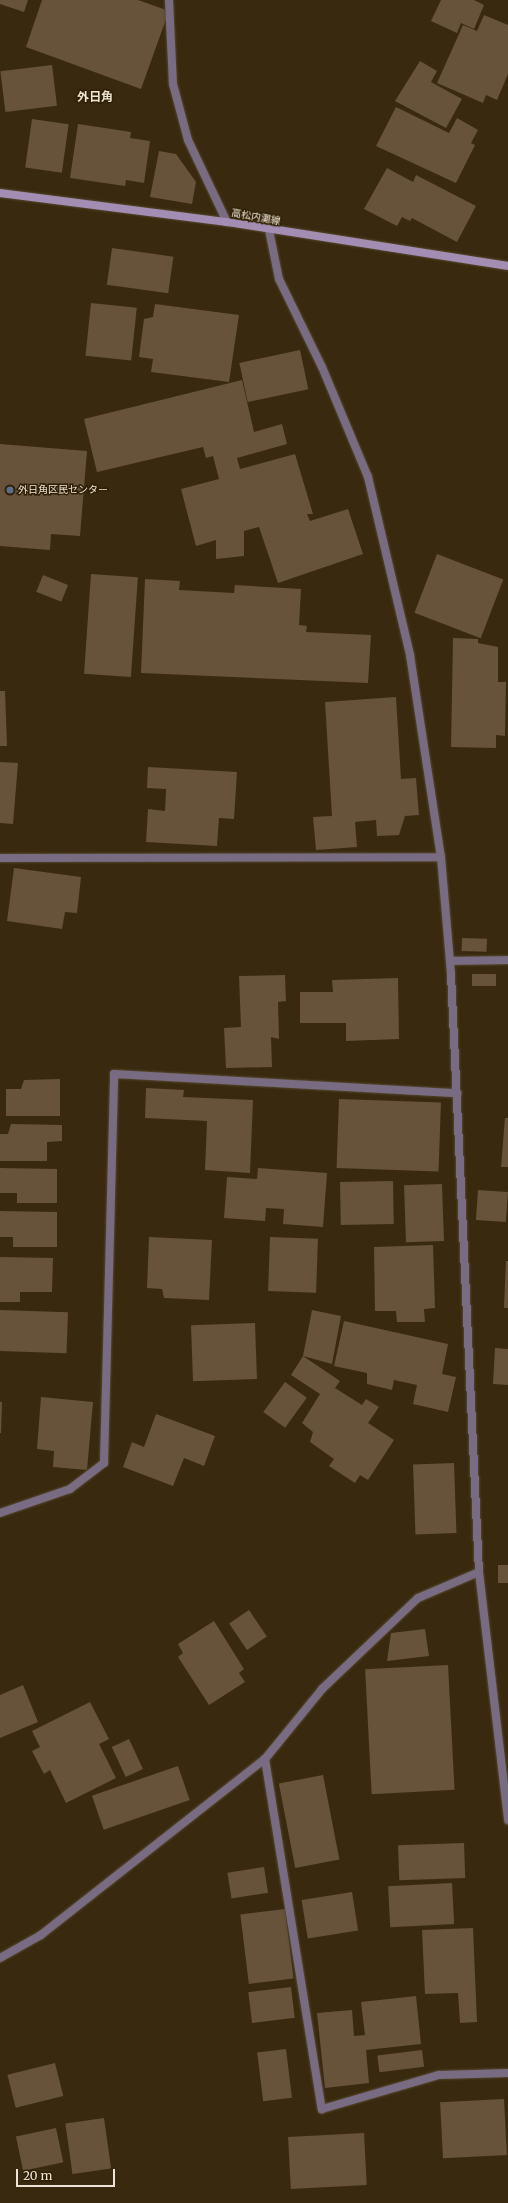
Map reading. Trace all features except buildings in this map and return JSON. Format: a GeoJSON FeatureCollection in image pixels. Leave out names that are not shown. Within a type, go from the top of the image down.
{"type":"FeatureCollection","features":[{"type":"Feature","properties":{"kind":"main road","name":"高松内灘線"},"geometry":{"type":"LineString","coordinates":[[0,193],[227,222],[269,230],[508,266]]}},
{"type":"Feature","properties":{"kind":"street"},"geometry":{"type":"LineString","coordinates":[[169,0],[173,84],[188,140],[227,222]]}},
{"type":"Feature","properties":{"kind":"street"},"geometry":{"type":"LineString","coordinates":[[269,230],[279,279],[322,368],[368,478],[410,655],[441,857],[450,961],[479,1572],[508,1820]]}},
{"type":"Feature","properties":{"kind":"street"},"geometry":{"type":"LineString","coordinates":[[0,858],[441,857]]}},
{"type":"Feature","properties":{"kind":"street"},"geometry":{"type":"LineString","coordinates":[[450,961],[508,960]]}},
{"type":"Feature","properties":{"kind":"street"},"geometry":{"type":"LineString","coordinates":[[0,1513],[70,1489],[104,1463],[114,1074],[457,1093]]}},
{"type":"Feature","properties":{"kind":"street"},"geometry":{"type":"LineString","coordinates":[[0,1958],[41,1935],[265,1758],[322,1689],[418,1598],[479,1572]]}},
{"type":"Feature","properties":{"kind":"street"},"geometry":{"type":"LineString","coordinates":[[265,1758],[322,2108],[439,2075],[508,2073]]}},
{"type":"Feature","properties":{"kind":"place","name":"外日角区民センター"},"geometry":{"type":"Point","coordinates":[10,490]}},
{"type":"Feature","properties":{"kind":"district","name":"外日角"},"geometry":{"type":"Point","coordinates":[95,97]}}]}
